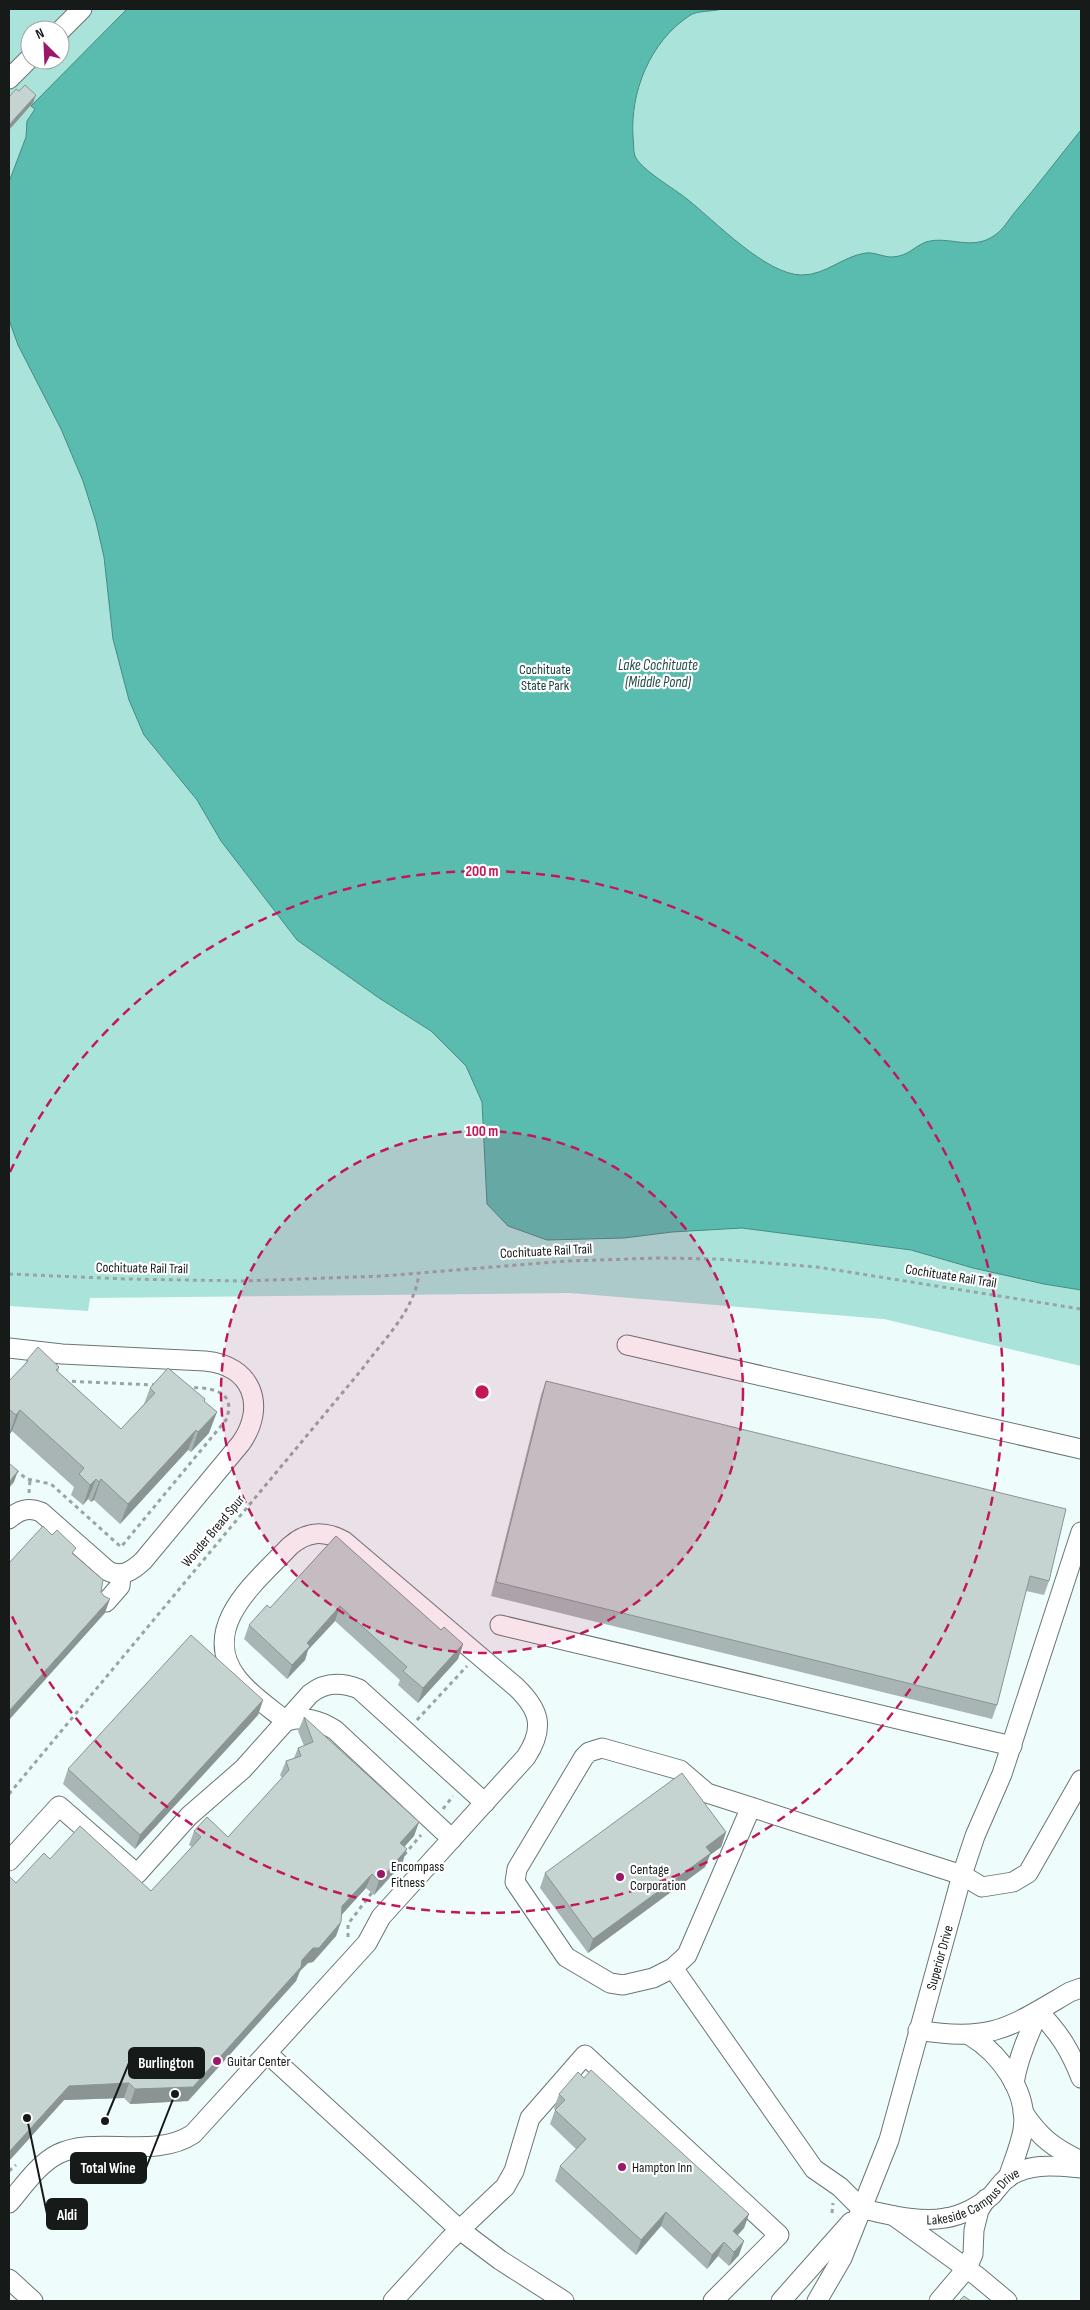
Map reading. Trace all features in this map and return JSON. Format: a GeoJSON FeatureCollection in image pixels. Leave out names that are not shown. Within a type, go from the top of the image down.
{"type":"FeatureCollection","features":[{"type":"Feature","properties":{"kind":"street"},"geometry":{"type":"LineString","coordinates":[[70,21],[82,9]]}},
{"type":"Feature","properties":{"kind":"street"},"geometry":{"type":"LineString","coordinates":[[9,79],[20,68]]}},
{"type":"Feature","properties":{"kind":"street"},"geometry":{"type":"LineString","coordinates":[[627,1346],[1081,1449]]}},
{"type":"Feature","properties":{"kind":"street"},"geometry":{"type":"LineString","coordinates":[[9,1348],[62,1354],[212,1362],[233,1369],[248,1386],[255,1409],[253,1423],[246,1436],[143,1561],[130,1571],[121,1575],[108,1571],[41,1512],[27,1509],[20,1511],[9,1519]]}},
{"type":"Feature","properties":{"kind":"street","name":"Superior Drive"},"geometry":{"type":"LineString","coordinates":[[816,2301],[842,2258],[889,2140],[962,1875],[1012,1746],[1081,1532]]}},
{"type":"Feature","properties":{"kind":"street"},"geometry":{"type":"LineString","coordinates":[[9,2203],[41,2167],[58,2154],[81,2148],[165,2146],[193,2134],[268,2054],[367,1943],[381,1917],[485,1803],[532,1748],[539,1727],[534,1706],[516,1687],[344,1541],[326,1533],[297,1539],[238,1603],[228,1618],[225,1628],[225,1651],[232,1671],[245,1687],[286,1722]]}},
{"type":"Feature","properties":{"kind":"street"},"geometry":{"type":"LineString","coordinates":[[106,1602],[120,1586],[121,1575]]}},
{"type":"Feature","properties":{"kind":"street"},"geometry":{"type":"LineString","coordinates":[[500,1625],[1012,1746]]}},
{"type":"Feature","properties":{"kind":"street"},"geometry":{"type":"LineString","coordinates":[[9,1861],[60,1806],[137,1874],[189,1816],[243,1769],[318,1688],[339,1684],[359,1689],[485,1803]]}},
{"type":"Feature","properties":{"kind":"street"},"geometry":{"type":"LineString","coordinates":[[286,1722],[304,1718],[314,1720],[335,1730],[452,1838]]}},
{"type":"Feature","properties":{"kind":"street"},"geometry":{"type":"LineString","coordinates":[[751,1807],[692,1947],[682,1962],[654,1978],[616,1985],[572,1962],[561,1951],[515,1882],[517,1870],[584,1757],[596,1749],[602,1748],[673,1767],[685,1773],[707,1793],[751,1807],[962,1875],[982,1886],[1013,1882],[1028,1873],[1081,1780]]}},
{"type":"Feature","properties":{"kind":"street"},"geometry":{"type":"LineString","coordinates":[[673,1968],[814,2169],[840,2187],[862,2209]]}},
{"type":"Feature","properties":{"kind":"street"},"geometry":{"type":"LineString","coordinates":[[918,2030],[940,2034],[969,2035],[1005,2029],[1038,2012],[1070,1992],[1081,1988]]}},
{"type":"Feature","properties":{"kind":"street"},"geometry":{"type":"LineString","coordinates":[[1038,2012],[1057,2030],[1068,2046],[1081,2078]]}},
{"type":"Feature","properties":{"kind":"street"},"geometry":{"type":"LineString","coordinates":[[1014,2083],[1027,2037],[1038,2012]]}},
{"type":"Feature","properties":{"kind":"street"},"geometry":{"type":"LineString","coordinates":[[969,2035],[997,2057],[1014,2083],[1023,2112],[1023,2129],[1008,2178]]}},
{"type":"Feature","properties":{"kind":"street"},"geometry":{"type":"LineString","coordinates":[[268,2054],[460,2230],[500,2260],[564,2301]]}},
{"type":"Feature","properties":{"kind":"street"},"geometry":{"type":"LineString","coordinates":[[394,2301],[460,2230],[504,2187],[514,2171],[530,2118],[585,2055],[779,2235],[713,2301]]}},
{"type":"Feature","properties":{"kind":"street"},"geometry":{"type":"LineString","coordinates":[[1023,2112],[1040,2136],[1066,2154],[1081,2161]]}},
{"type":"Feature","properties":{"kind":"street","name":"Lakeside Campus Drive"},"geometry":{"type":"LineString","coordinates":[[862,2209],[924,2219],[945,2218],[966,2212],[986,2199],[1008,2178],[1042,2165],[1081,2168]]}},
{"type":"Feature","properties":{"kind":"street"},"geometry":{"type":"LineString","coordinates":[[939,2301],[967,2268],[973,2254],[974,2230],[986,2199]]}},
{"type":"Feature","properties":{"kind":"street","name":"Superior Drive"},"geometry":{"type":"LineString","coordinates":[[781,2301],[862,2209]]}},
{"type":"Feature","properties":{"kind":"street"},"geometry":{"type":"LineString","coordinates":[[893,2215],[967,2268],[1007,2301]]}},
{"type":"Feature","properties":{"kind":"street"},"geometry":{"type":"LineString","coordinates":[[9,2283],[33,2301]]}},
{"type":"Feature","properties":{"kind":"path","name":"Cochituate Rail Trail"},"geometry":{"type":"LineString","coordinates":[[9,1274],[134,1280],[244,1281],[418,1273],[576,1260],[667,1258],[750,1261],[834,1270],[1081,1309]]}},
{"type":"Feature","properties":{"kind":"path","name":"Wonder Bread Spur"},"geometry":{"type":"LineString","coordinates":[[9,1794],[363,1368],[414,1298],[418,1273]]}},
{"type":"Feature","properties":{"kind":"path"},"geometry":{"type":"LineString","coordinates":[[59,1380],[164,1386]]}},
{"type":"Feature","properties":{"kind":"path"},"geometry":{"type":"LineString","coordinates":[[9,1464],[19,1475],[51,1484],[121,1547],[226,1420],[230,1412],[226,1397],[218,1390],[183,1387]]}},
{"type":"Feature","properties":{"kind":"path"},"geometry":{"type":"LineString","coordinates":[[67,1508],[71,1503]]}},
{"type":"Feature","properties":{"kind":"path"},"geometry":{"type":"LineString","coordinates":[[402,1857],[420,1836]]}},
{"type":"Feature","properties":{"kind":"path"},"geometry":{"type":"LineString","coordinates":[[348,1938],[348,1924],[377,1886]]}},
{"type":"Feature","properties":{"kind":"path"},"geometry":{"type":"LineString","coordinates":[[9,2171],[21,2159]]}},
{"type":"Feature","properties":{"kind":"green space","name":"Lake Cochituate (Middle Pond)"},"geometry":{"type":"Polygon","coordinates":[[[9,9],[1081,9],[1081,1366],[884,1319],[570,1293],[90,1298],[88,1311],[9,1306],[9,9]]]}},
{"type":"Feature","properties":{"kind":"water","name":"Lake Cochituate (Middle Pond)"},"geometry":{"type":"Polygon","coordinates":[[[127,9],[722,9],[692,14],[675,27],[653,54],[645,69],[635,103],[633,120],[634,154],[638,161],[651,173],[687,199],[757,257],[788,273],[802,275],[819,272],[866,253],[892,257],[903,255],[926,242],[935,240],[969,243],[986,240],[998,233],[1081,130],[1081,1290],[1044,1284],[973,1268],[911,1250],[742,1228],[672,1232],[624,1238],[547,1240],[508,1226],[487,1204],[482,1102],[466,1066],[431,1031],[379,998],[297,940],[221,841],[197,800],[144,735],[129,700],[113,639],[104,557],[96,522],[83,481],[61,429],[18,345],[9,320],[9,182],[26,137],[27,121],[35,109],[31,106],[67,70],[70,70],[70,67],[127,9]]]}},
{"type":"Feature","properties":{"kind":"building"},"geometry":{"type":"Polygon","coordinates":[[[25,85],[36,95],[9,125],[9,97],[16,89],[19,91],[25,85]]]}},
{"type":"Feature","properties":{"kind":"building"},"geometry":{"type":"Polygon","coordinates":[[[38,1347],[59,1367],[56,1370],[121,1429],[155,1393],[150,1388],[168,1368],[205,1399],[204,1401],[217,1412],[198,1432],[196,1430],[128,1504],[101,1479],[99,1482],[96,1479],[90,1485],[79,1474],[84,1468],[20,1410],[16,1415],[9,1409],[9,1381],[38,1347]]]}},
{"type":"Feature","properties":{"kind":"building"},"geometry":{"type":"Polygon","coordinates":[[[546,1381],[1066,1509],[1049,1581],[1030,1576],[997,1705],[496,1582],[546,1381]]]}},
{"type":"Feature","properties":{"kind":"building"},"geometry":{"type":"Polygon","coordinates":[[[9,1463],[18,1471],[9,1482],[9,1463]]]}},
{"type":"Feature","properties":{"kind":"building"},"geometry":{"type":"Polygon","coordinates":[[[43,1526],[52,1535],[57,1530],[76,1548],[72,1553],[103,1580],[101,1592],[110,1599],[9,1711],[9,1563],[43,1526]]]}},
{"type":"Feature","properties":{"kind":"building"},"geometry":{"type":"Polygon","coordinates":[[[336,1536],[441,1630],[444,1627],[463,1644],[423,1688],[403,1671],[407,1667],[340,1606],[307,1643],[310,1646],[292,1665],[249,1625],[267,1605],[270,1608],[336,1536]]]}},
{"type":"Feature","properties":{"kind":"building"},"geometry":{"type":"Polygon","coordinates":[[[191,1635],[263,1700],[140,1835],[68,1769],[191,1635]]]}},
{"type":"Feature","properties":{"kind":"building"},"geometry":{"type":"Polygon","coordinates":[[[304,1717],[419,1822],[400,1843],[407,1849],[379,1881],[372,1874],[342,1906],[341,1922],[319,1948],[313,1948],[302,1960],[301,1967],[193,2087],[135,2089],[129,2083],[69,2086],[9,2152],[9,1876],[16,1883],[44,1853],[50,1859],[80,1826],[151,1891],[201,1837],[194,1831],[207,1817],[228,1837],[289,1770],[286,1761],[301,1756],[298,1748],[313,1742],[304,1717]]]}},
{"type":"Feature","properties":{"kind":"building"},"geometry":{"type":"Polygon","coordinates":[[[682,1773],[726,1832],[706,1847],[711,1853],[593,1939],[545,1873],[682,1773]]]}},
{"type":"Feature","properties":{"kind":"building","name":"Hampton Inn"},"geometry":{"type":"Polygon","coordinates":[[[591,2070],[749,2214],[733,2231],[744,2241],[734,2252],[724,2242],[712,2255],[666,2212],[641,2240],[560,2166],[586,2139],[555,2110],[565,2100],[559,2094],[578,2072],[584,2078],[591,2070]]]}},
{"type":"Feature","properties":{"kind":"building"},"geometry":{"type":"Polygon","coordinates":[[[964,2296],[971,2301],[959,2301],[964,2296]]]}},
{"type":"Feature","properties":{"kind":"place","name":"Encompass Fitness"},"geometry":{"type":"Point","coordinates":[381,1874]}},
{"type":"Feature","properties":{"kind":"place","name":"Centage Corporation"},"geometry":{"type":"Point","coordinates":[620,1877]}},
{"type":"Feature","properties":{"kind":"place","name":"Guitar Center"},"geometry":{"type":"Point","coordinates":[217,2061]}},
{"type":"Feature","properties":{"kind":"place","name":"Total Wine"},"geometry":{"type":"Point","coordinates":[175,2094]}},
{"type":"Feature","properties":{"kind":"place","name":"Aldi"},"geometry":{"type":"Point","coordinates":[27,2118]}},
{"type":"Feature","properties":{"kind":"place","name":"Burlington"},"geometry":{"type":"Point","coordinates":[105,2121]}},
{"type":"Feature","properties":{"kind":"place","name":"Hampton Inn"},"geometry":{"type":"Point","coordinates":[622,2167]}},
{"type":"Feature","properties":{"kind":"park label","name":"Cochituate State Park"},"geometry":{"type":"Point","coordinates":[545,678]}}]}
